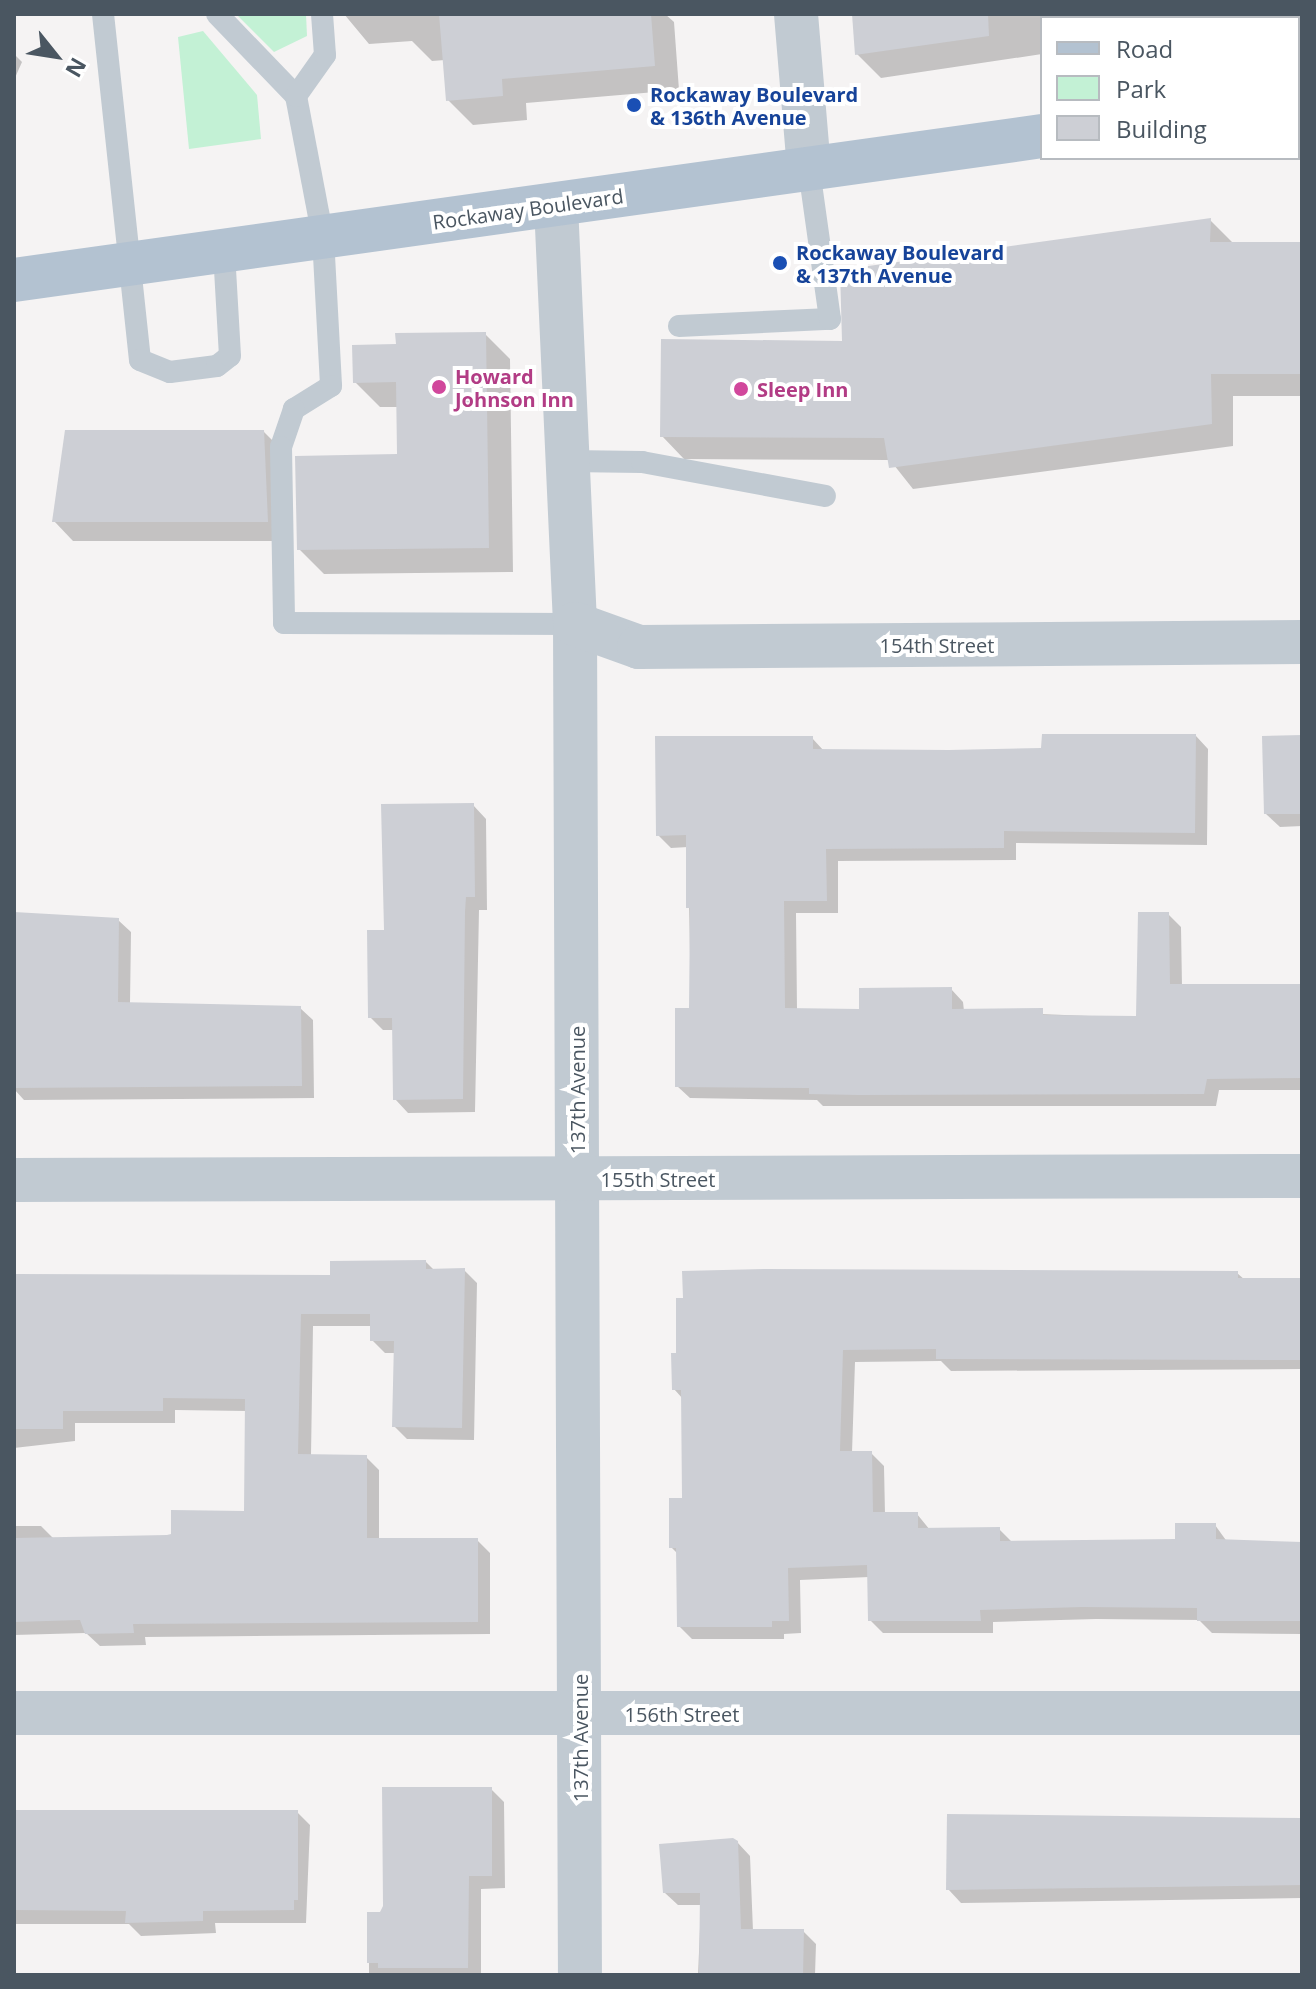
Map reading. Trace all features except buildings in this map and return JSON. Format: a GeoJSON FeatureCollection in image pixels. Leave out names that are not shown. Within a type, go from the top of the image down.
{"type":"FeatureCollection","features":[{"type":"Feature","properties":{"kind":"main road","name":"Rockaway Boulevard"},"geometry":{"type":"LineString","coordinates":[[14,280],[1040,136]]}},
{"type":"Feature","properties":{"kind":"street"},"geometry":{"type":"LineString","coordinates":[[796,14],[809,170]]}},
{"type":"Feature","properties":{"kind":"street","name":"137th Avenue"},"geometry":{"type":"LineString","coordinates":[[556,205],[575,624],[580,1975]]}},
{"type":"Feature","properties":{"kind":"street","name":"154th Street"},"geometry":{"type":"LineString","coordinates":[[575,624],[639,647],[1302,642]]}},
{"type":"Feature","properties":{"kind":"street","name":"155th Street"},"geometry":{"type":"LineString","coordinates":[[14,1180],[1302,1176]]}},
{"type":"Feature","properties":{"kind":"street","name":"156th Street"},"geometry":{"type":"LineString","coordinates":[[14,1713],[1302,1713]]}},
{"type":"Feature","properties":{"kind":"lane"},"geometry":{"type":"LineString","coordinates":[[103,14],[140,360],[170,372],[217,366],[230,356],[233,343],[224,251]]}},
{"type":"Feature","properties":{"kind":"lane"},"geometry":{"type":"LineString","coordinates":[[217,14],[296,96],[323,237],[331,386],[294,409],[281,447],[284,623],[575,624]]}},
{"type":"Feature","properties":{"kind":"lane"},"geometry":{"type":"LineString","coordinates":[[296,96],[325,55],[322,14]]}},
{"type":"Feature","properties":{"kind":"lane"},"geometry":{"type":"LineString","coordinates":[[679,326],[830,319],[809,170]]}},
{"type":"Feature","properties":{"kind":"lane"},"geometry":{"type":"LineString","coordinates":[[568,461],[642,462],[669,471],[825,496]]}},
{"type":"Feature","properties":{"kind":"green space"},"geometry":{"type":"Polygon","coordinates":[[[236,14],[306,14],[307,36],[274,52],[236,14]]]}},
{"type":"Feature","properties":{"kind":"green space"},"geometry":{"type":"Polygon","coordinates":[[[203,31],[257,95],[261,139],[189,149],[178,37],[203,31]]]}},
{"type":"Feature","properties":{"kind":"place","name":"Rockaway Boulevard & 136th Avenue"},"geometry":{"type":"Point","coordinates":[634,105]}},
{"type":"Feature","properties":{"kind":"place","name":"Rockaway Boulevard & 137th Avenue"},"geometry":{"type":"Point","coordinates":[780,263]}},
{"type":"Feature","properties":{"kind":"place","name":"Howard Johnson Inn"},"geometry":{"type":"Point","coordinates":[439,387]}},
{"type":"Feature","properties":{"kind":"place","name":"Sleep Inn"},"geometry":{"type":"Point","coordinates":[741,389]}}]}
